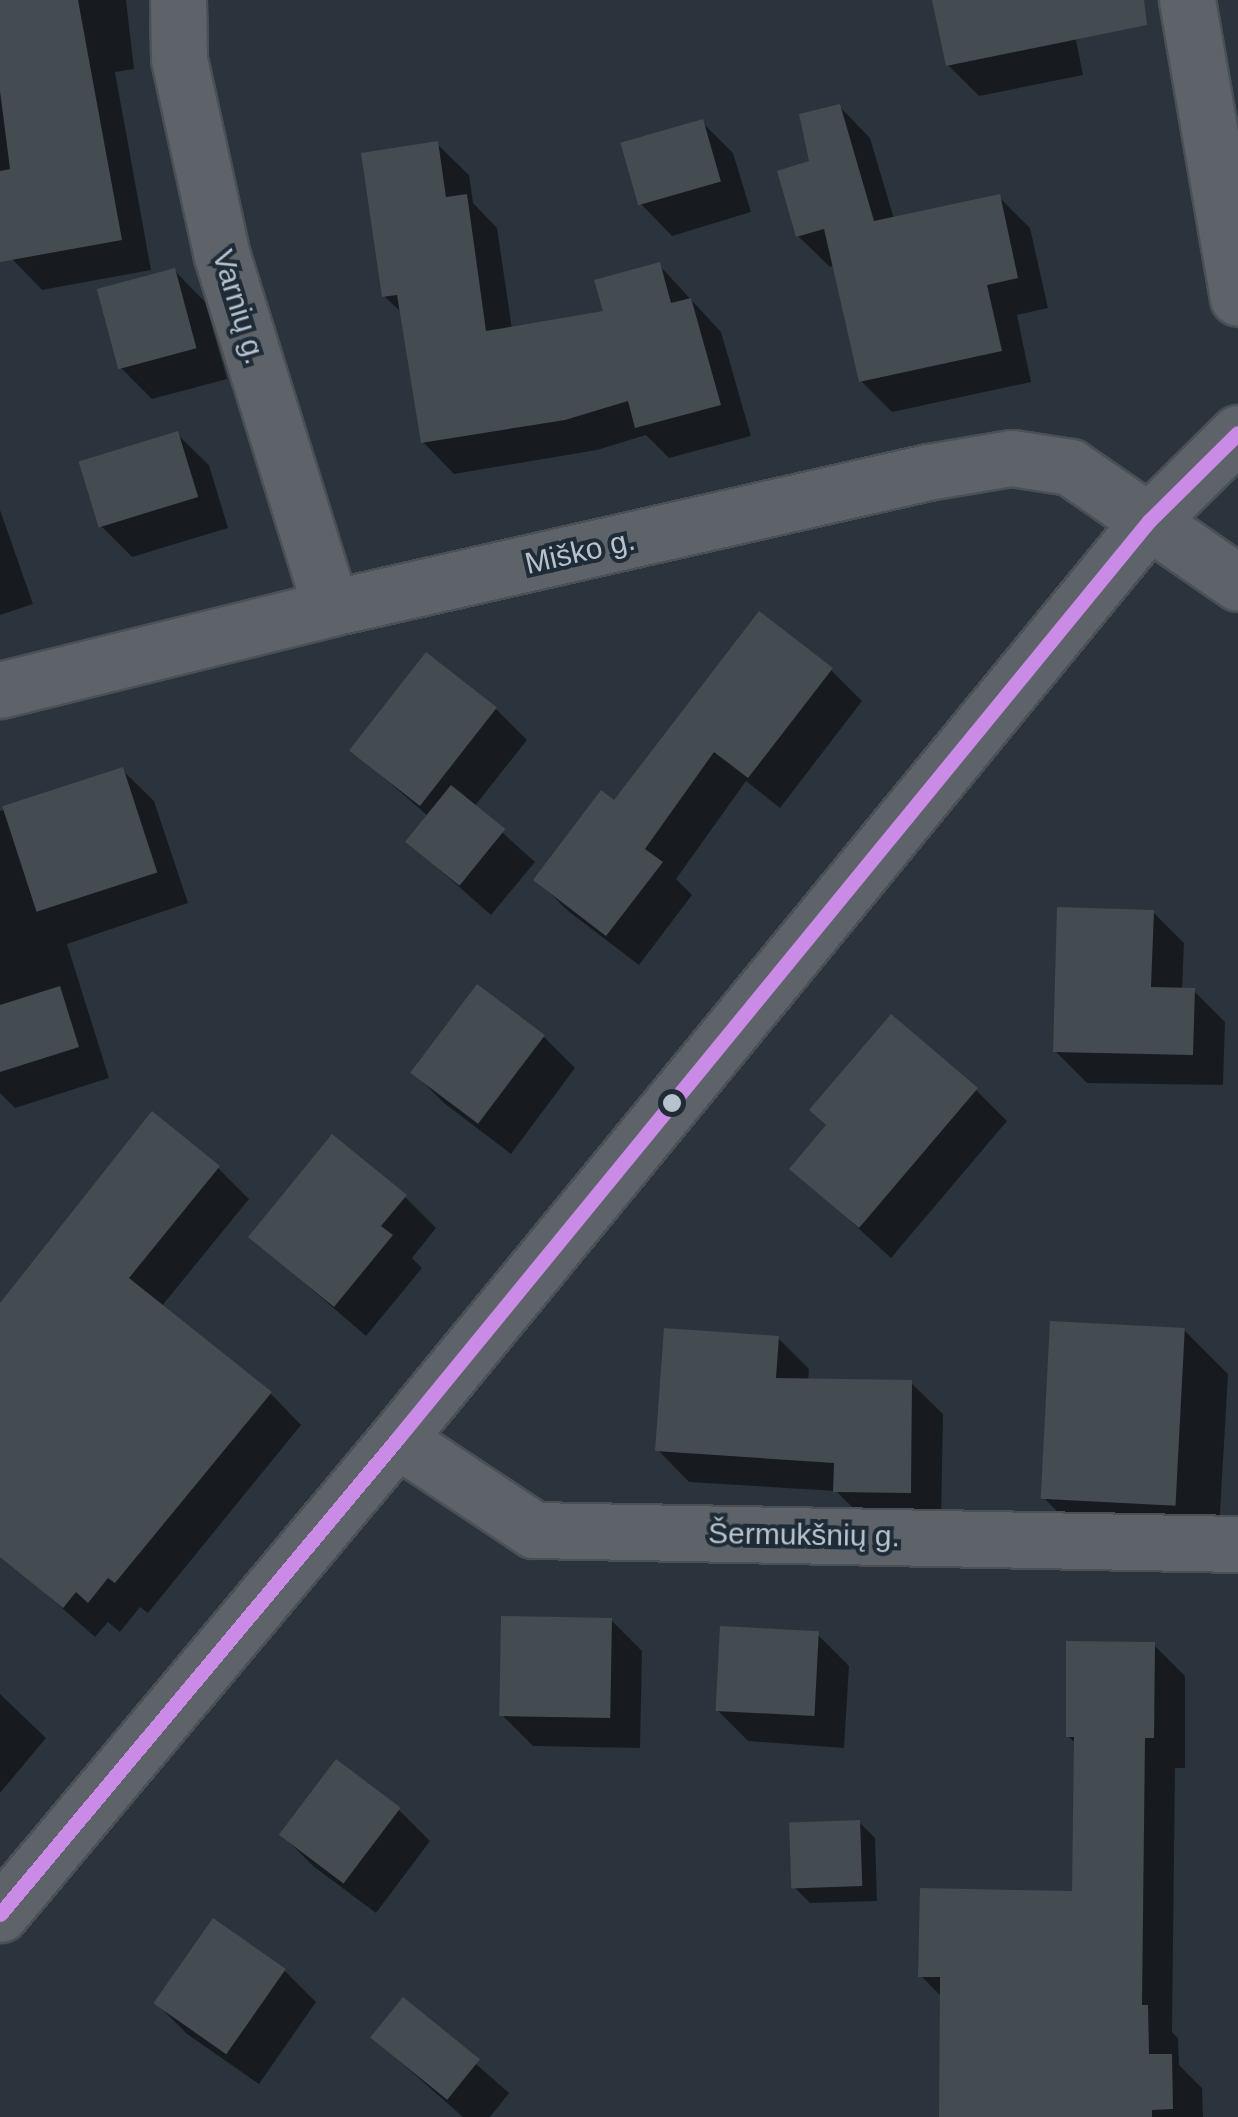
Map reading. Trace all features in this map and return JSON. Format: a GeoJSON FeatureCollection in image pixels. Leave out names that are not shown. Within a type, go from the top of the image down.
{"type":"FeatureCollection","features":[{"type":"Feature","properties":{"kind":"street","name":"Varnių g."},"geometry":{"type":"LineString","coordinates":[[178,0],[179,59],[222,256],[331,608]]}},
{"type":"Feature","properties":{"kind":"street"},"geometry":{"type":"LineString","coordinates":[[1188,0],[1238,298]]}},
{"type":"Feature","properties":{"kind":"street"},"geometry":{"type":"LineString","coordinates":[[0,1914],[397,1439],[1150,521],[1238,433]]}},
{"type":"Feature","properties":{"kind":"street","name":"Miško g."},"geometry":{"type":"LineString","coordinates":[[0,690],[331,608],[928,472],[1012,458],[1070,467],[1238,584]]}},
{"type":"Feature","properties":{"kind":"street","name":"Šermukšnių g."},"geometry":{"type":"LineString","coordinates":[[397,1439],[534,1530],[1238,1544]]}},
{"type":"Feature","properties":{"kind":"building"},"geometry":{"type":"Polygon","coordinates":[[[0,0],[78,0],[122,240],[0,262],[0,171],[10,169],[0,91],[0,0]]]}},
{"type":"Feature","properties":{"kind":"building"},"geometry":{"type":"Polygon","coordinates":[[[932,0],[1144,0],[1147,25],[946,66],[932,0]]]}},
{"type":"Feature","properties":{"kind":"building"},"geometry":{"type":"Polygon","coordinates":[[[840,104],[874,221],[1000,194],[1018,278],[987,285],[1002,351],[859,382],[824,229],[796,237],[777,171],[809,161],[799,114],[840,104]]]}},
{"type":"Feature","properties":{"kind":"building"},"geometry":{"type":"Polygon","coordinates":[[[703,119],[721,181],[638,205],[620,143],[703,119]]]}},
{"type":"Feature","properties":{"kind":"building"},"geometry":{"type":"Polygon","coordinates":[[[438,141],[446,197],[467,194],[486,331],[603,311],[594,280],[660,262],[671,303],[691,298],[721,405],[635,428],[628,401],[565,420],[421,443],[397,295],[382,297],[361,153],[438,141]]]}},
{"type":"Feature","properties":{"kind":"building"},"geometry":{"type":"Polygon","coordinates":[[[175,268],[196,348],[118,369],[97,289],[175,268]]]}},
{"type":"Feature","properties":{"kind":"building"},"geometry":{"type":"Polygon","coordinates":[[[178,431],[198,497],[99,527],[79,461],[178,431]]]}},
{"type":"Feature","properties":{"kind":"building"},"geometry":{"type":"Polygon","coordinates":[[[759,611],[833,668],[748,778],[714,752],[645,849],[663,862],[606,936],[533,880],[601,790],[614,800],[759,611]]]}},
{"type":"Feature","properties":{"kind":"building"},"geometry":{"type":"Polygon","coordinates":[[[426,652],[497,707],[420,806],[349,751],[426,652]]]}},
{"type":"Feature","properties":{"kind":"building"},"geometry":{"type":"Polygon","coordinates":[[[123,767],[157,873],[37,912],[2,806],[123,767]]]}},
{"type":"Feature","properties":{"kind":"building"},"geometry":{"type":"Polygon","coordinates":[[[451,785],[505,829],[459,886],[405,842],[451,785]]]}},
{"type":"Feature","properties":{"kind":"building"},"geometry":{"type":"Polygon","coordinates":[[[1057,907],[1154,910],[1151,987],[1195,988],[1193,1055],[1053,1052],[1057,907]]]}},
{"type":"Feature","properties":{"kind":"building"},"geometry":{"type":"Polygon","coordinates":[[[477,984],[545,1035],[478,1124],[410,1073],[477,984]]]}},
{"type":"Feature","properties":{"kind":"building"},"geometry":{"type":"Polygon","coordinates":[[[60,986],[79,1047],[0,1072],[0,1005],[60,986]]]}},
{"type":"Feature","properties":{"kind":"building"},"geometry":{"type":"Polygon","coordinates":[[[891,1014],[978,1088],[859,1228],[789,1169],[826,1125],[809,1110],[891,1014]]]}},
{"type":"Feature","properties":{"kind":"building"},"geometry":{"type":"Polygon","coordinates":[[[152,1111],[220,1166],[129,1278],[272,1392],[115,1583],[108,1578],[88,1603],[76,1592],[63,1608],[0,1557],[0,1303],[152,1111]]]}},
{"type":"Feature","properties":{"kind":"building"},"geometry":{"type":"Polygon","coordinates":[[[332,1134],[407,1195],[381,1226],[393,1235],[334,1307],[248,1237],[332,1134]]]}},
{"type":"Feature","properties":{"kind":"building"},"geometry":{"type":"Polygon","coordinates":[[[1050,1321],[1185,1328],[1175,1506],[1041,1499],[1050,1321]]]}},
{"type":"Feature","properties":{"kind":"building"},"geometry":{"type":"Polygon","coordinates":[[[664,1328],[779,1336],[776,1378],[912,1380],[911,1493],[833,1492],[834,1463],[655,1451],[664,1328]]]}},
{"type":"Feature","properties":{"kind":"building"},"geometry":{"type":"Polygon","coordinates":[[[501,1616],[612,1618],[610,1718],[499,1716],[501,1616]]]}},
{"type":"Feature","properties":{"kind":"building"},"geometry":{"type":"Polygon","coordinates":[[[720,1626],[819,1631],[814,1716],[716,1711],[720,1626]]]}},
{"type":"Feature","properties":{"kind":"building"},"geometry":{"type":"Polygon","coordinates":[[[1066,1641],[1155,1642],[1154,1738],[1145,1738],[1142,2005],[1148,2005],[1149,2054],[1172,2054],[1173,2109],[1152,2110],[1152,2117],[939,2117],[940,1977],[918,1977],[920,1888],[1072,1891],[1074,1737],[1066,1737],[1066,1641]]]}},
{"type":"Feature","properties":{"kind":"building"},"geometry":{"type":"Polygon","coordinates":[[[336,1759],[401,1808],[344,1884],[279,1835],[336,1759]]]}},
{"type":"Feature","properties":{"kind":"building"},"geometry":{"type":"Polygon","coordinates":[[[860,1820],[862,1886],[791,1888],[789,1822],[860,1820]]]}},
{"type":"Feature","properties":{"kind":"building"},"geometry":{"type":"Polygon","coordinates":[[[213,1918],[286,1969],[226,2054],[153,2003],[213,1918]]]}},
{"type":"Feature","properties":{"kind":"building"},"geometry":{"type":"Polygon","coordinates":[[[403,1997],[480,2059],[447,2100],[370,2037],[403,1997]]]}},
{"type":"Feature","properties":{"kind":"transit line"},"geometry":{"type":"LineString","coordinates":[[0,1914],[397,1439],[1149,521],[1238,433]]}}]}
